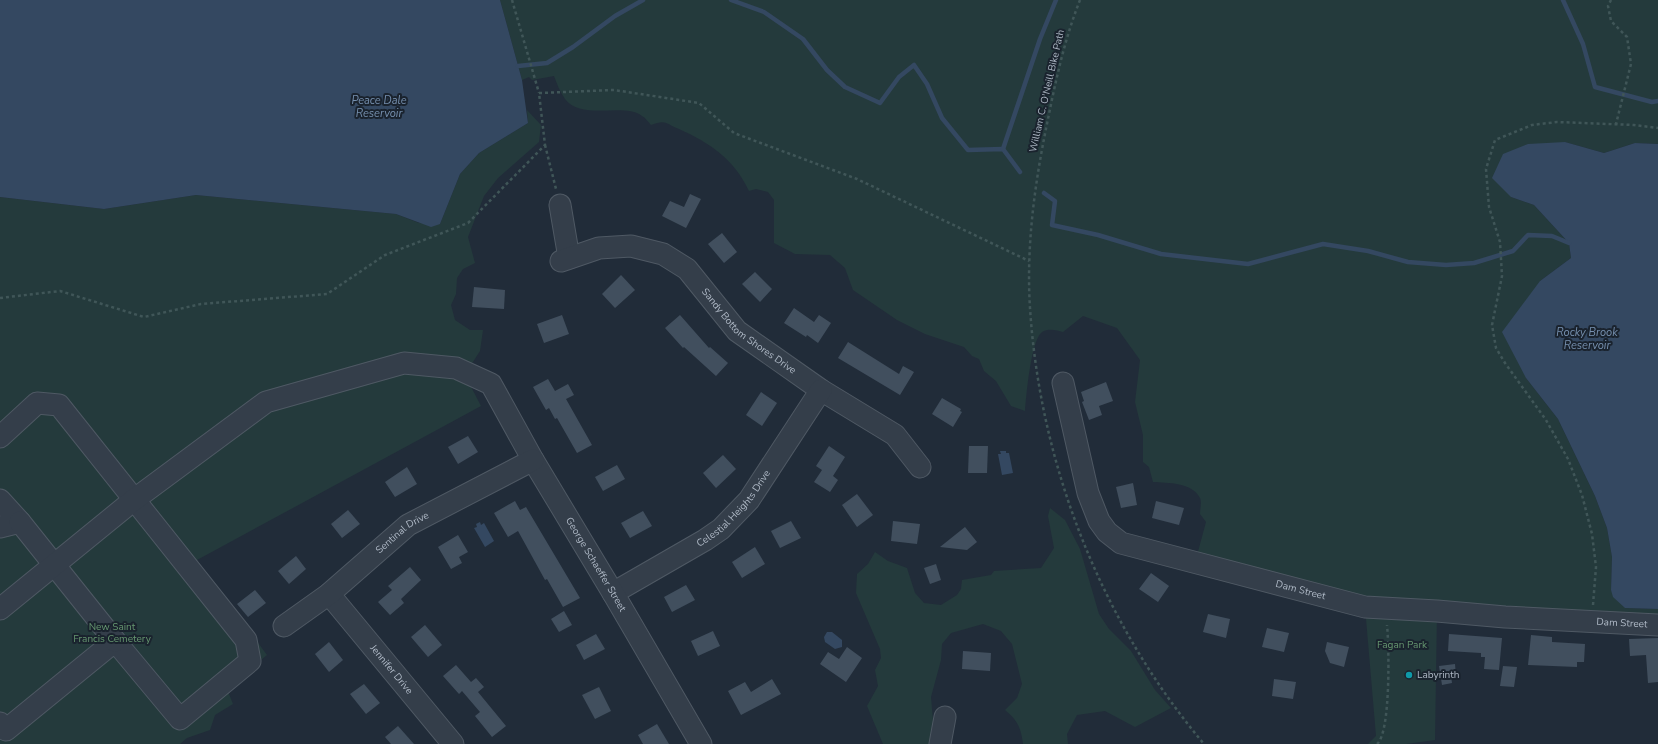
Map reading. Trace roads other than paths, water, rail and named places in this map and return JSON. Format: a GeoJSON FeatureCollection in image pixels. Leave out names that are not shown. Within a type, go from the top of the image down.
{"type":"FeatureCollection","features":[{"type":"Feature","properties":{"kind":"street","name":"Sandy Bottom Shores Drive"},"geometry":{"type":"LineString","coordinates":[[560,205],[565,260],[599,248],[631,246],[664,254],[687,269],[737,331],[821,390],[895,436],[920,467]]}},
{"type":"Feature","properties":{"kind":"street","name":"George Schaeffer Street"},"geometry":{"type":"LineString","coordinates":[[135,498],[266,402],[404,363],[456,368],[491,384],[533,460],[613,592],[701,744]]}},
{"type":"Feature","properties":{"kind":"street","name":"Dam Street"},"geometry":{"type":"LineString","coordinates":[[1063,383],[1088,493],[1099,520],[1107,532],[1121,543],[1359,606],[1505,617],[1658,625]]}},
{"type":"Feature","properties":{"kind":"street","name":"Celestial Heights Drive"},"geometry":{"type":"LineString","coordinates":[[613,592],[706,540],[736,515],[749,500],[821,390]]}},
{"type":"Feature","properties":{"kind":"street"},"geometry":{"type":"LineString","coordinates":[[0,437],[37,404],[59,405],[135,498],[246,640],[250,660],[180,719],[115,641],[20,522],[0,500]]}},
{"type":"Feature","properties":{"kind":"street","name":"Sentinal Drive"},"geometry":{"type":"LineString","coordinates":[[284,626],[329,594],[408,525],[533,460]]}},
{"type":"Feature","properties":{"kind":"street"},"geometry":{"type":"LineString","coordinates":[[0,609],[135,498]]}},
{"type":"Feature","properties":{"kind":"street"},"geometry":{"type":"LineString","coordinates":[[0,527],[20,522]]}},
{"type":"Feature","properties":{"kind":"street","name":"Jennifer Drive"},"geometry":{"type":"LineString","coordinates":[[329,594],[453,744]]}},
{"type":"Feature","properties":{"kind":"street"},"geometry":{"type":"LineString","coordinates":[[0,723],[6,730],[115,641]]}},
{"type":"Feature","properties":{"kind":"street"},"geometry":{"type":"LineString","coordinates":[[940,744],[945,717]]}},
{"type":"Feature","properties":{"kind":"water","name":"Peace Dale Reservoir"},"geometry":{"type":"Polygon","coordinates":[[[0,0],[500,0],[522,80],[528,123],[479,153],[460,174],[440,224],[431,227],[396,214],[196,195],[104,209],[0,197],[0,0]]]}},
{"type":"Feature","properties":{"kind":"water","name":"Rocky Brook Reservoir"},"geometry":{"type":"Polygon","coordinates":[[[1565,142],[1604,153],[1635,143],[1658,144],[1658,609],[1625,608],[1613,597],[1611,590],[1612,557],[1607,528],[1595,496],[1558,419],[1526,378],[1502,332],[1540,281],[1571,258],[1569,243],[1534,205],[1511,197],[1492,178],[1503,154],[1528,144],[1565,142]]]}},
{"type":"Feature","properties":{"kind":"water"},"geometry":{"type":"Polygon","coordinates":[[[1000,451],[1006,451],[1006,453],[1009,453],[1013,473],[1002,475],[998,454],[1001,454],[1000,451]]]}},
{"type":"Feature","properties":{"kind":"water"},"geometry":{"type":"Polygon","coordinates":[[[480,522],[481,525],[484,523],[494,541],[485,547],[474,528],[477,527],[476,524],[480,522]]]}},
{"type":"Feature","properties":{"kind":"water"},"geometry":{"type":"Polygon","coordinates":[[[827,632],[832,632],[842,640],[842,647],[835,649],[825,642],[824,637],[827,632]]]}},
{"type":"Feature","properties":{"kind":"waterway"},"geometry":{"type":"LineString","coordinates":[[518,66],[547,63],[573,47],[615,16],[643,0]]}},
{"type":"Feature","properties":{"kind":"waterway"},"geometry":{"type":"LineString","coordinates":[[731,0],[764,12],[803,39],[827,70],[845,87],[880,103],[899,77],[914,65],[927,84],[942,118],[968,150],[1003,149],[1020,172]]}},
{"type":"Feature","properties":{"kind":"waterway"},"geometry":{"type":"LineString","coordinates":[[1003,149],[1040,39],[1056,0]]}},
{"type":"Feature","properties":{"kind":"waterway"},"geometry":{"type":"LineString","coordinates":[[1563,0],[1583,44],[1595,87],[1652,102],[1658,101]]}},
{"type":"Feature","properties":{"kind":"waterway"},"geometry":{"type":"LineString","coordinates":[[1044,193],[1055,201],[1052,225],[1098,235],[1161,254],[1248,264],[1323,244],[1368,251],[1408,262],[1446,265],[1474,263],[1513,251],[1528,235],[1552,236],[1569,243]]}},
{"type":"Feature","properties":{"kind":"place","name":"Labyrinth"},"geometry":{"type":"Point","coordinates":[1409,675]}},
{"type":"Feature","properties":{"kind":"park label","name":"New Saint Francis Cemetery"},"geometry":{"type":"Point","coordinates":[112,632]}},
{"type":"Feature","properties":{"kind":"park label","name":"Fagan Park"},"geometry":{"type":"Point","coordinates":[1402,645]}}]}
